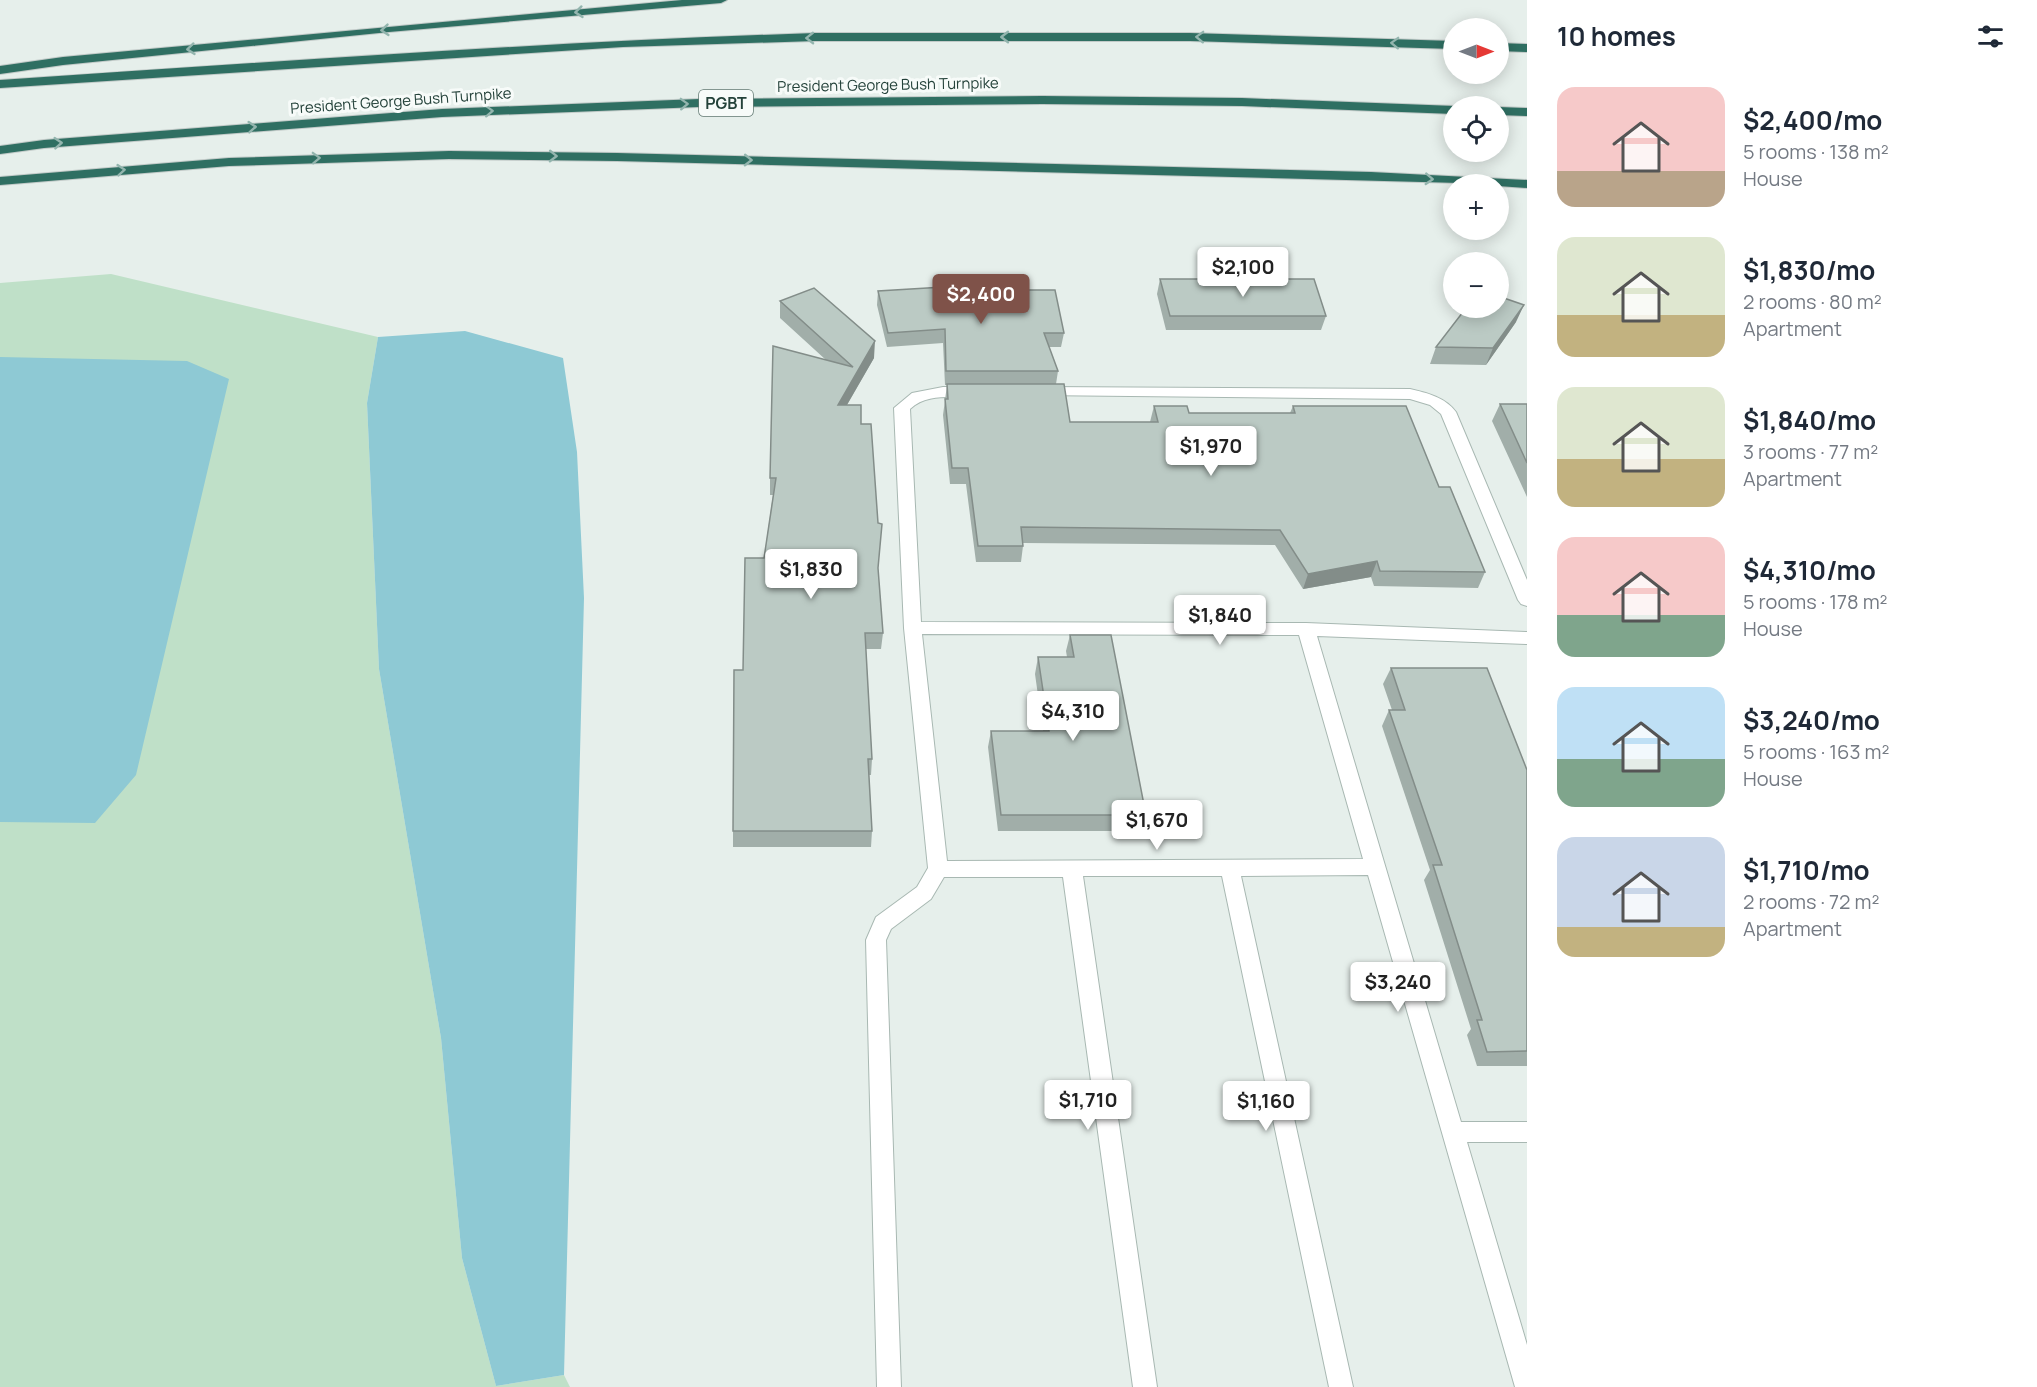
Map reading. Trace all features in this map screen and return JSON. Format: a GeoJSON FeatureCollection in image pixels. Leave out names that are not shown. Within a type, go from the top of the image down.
{"type":"FeatureCollection","features":[{"type":"Feature","properties":{"kind":"highway"},"geometry":{"type":"LineString","coordinates":[[0,70],[63,61],[365,31],[721,0]]}},
{"type":"Feature","properties":{"kind":"highway"},"geometry":{"type":"LineString","coordinates":[[0,84],[623,43],[792,38],[1190,37],[1443,45]]}},
{"type":"Feature","properties":{"kind":"highway"},"geometry":{"type":"LineString","coordinates":[[1509,47],[1527,48]]}},
{"type":"Feature","properties":{"kind":"highway","name":"President George Bush Turnpike"},"geometry":{"type":"LineString","coordinates":[[0,150],[45,144],[442,113],[699,104],[1066,100],[1242,102],[1443,110]]}},
{"type":"Feature","properties":{"kind":"highway"},"geometry":{"type":"LineString","coordinates":[[1509,111],[1527,112]]}},
{"type":"Feature","properties":{"kind":"highway"},"geometry":{"type":"LineString","coordinates":[[0,181],[229,162],[461,155],[1371,176],[1527,184]]}},
{"type":"Feature","properties":{"kind":"street"},"geometry":{"type":"LineString","coordinates":[[889,1387],[876,940],[883,923],[924,893],[938,869],[914,628],[902,408],[910,399],[926,392],[985,392]]}},
{"type":"Feature","properties":{"kind":"street"},"geometry":{"type":"LineString","coordinates":[[1020,392],[1410,394],[1427,398],[1441,404],[1448,412],[1527,600]]}},
{"type":"Feature","properties":{"kind":"street"},"geometry":{"type":"LineString","coordinates":[[914,628],[1306,628],[1527,638]]}},
{"type":"Feature","properties":{"kind":"street"},"geometry":{"type":"LineString","coordinates":[[1306,628],[1527,1387]]}},
{"type":"Feature","properties":{"kind":"street"},"geometry":{"type":"LineString","coordinates":[[938,869],[1376,867]]}},
{"type":"Feature","properties":{"kind":"street"},"geometry":{"type":"LineString","coordinates":[[1230,869],[1341,1387]]}},
{"type":"Feature","properties":{"kind":"street"},"geometry":{"type":"LineString","coordinates":[[1072,870],[1145,1387]]}},
{"type":"Feature","properties":{"kind":"street"},"geometry":{"type":"LineString","coordinates":[[1452,1132],[1527,1132]]}},
{"type":"Feature","properties":{"kind":"green space"},"geometry":{"type":"Polygon","coordinates":[[[111,274],[378,337],[367,403],[379,669],[441,1038],[462,1258],[496,1386],[564,1375],[570,1387],[0,1387],[0,283],[111,274]]]}},
{"type":"Feature","properties":{"kind":"water"},"geometry":{"type":"Polygon","coordinates":[[[465,331],[563,358],[577,452],[584,598],[564,1375],[496,1386],[462,1258],[441,1038],[379,669],[367,403],[378,337],[465,331]]]}},
{"type":"Feature","properties":{"kind":"water"},"geometry":{"type":"Polygon","coordinates":[[[0,357],[187,361],[229,379],[136,775],[95,823],[0,822],[0,357]]]}},
{"type":"Feature","properties":{"kind":"building"},"geometry":{"type":"Polygon","coordinates":[[[1160,279],[1314,279],[1326,316],[1170,316],[1160,279]]]}},
{"type":"Feature","properties":{"kind":"building"},"geometry":{"type":"Polygon","coordinates":[[[993,284],[994,290],[1055,290],[1064,333],[1044,333],[1058,371],[946,371],[945,329],[888,333],[878,291],[993,284]]]}},
{"type":"Feature","properties":{"kind":"building"},"geometry":{"type":"Polygon","coordinates":[[[814,288],[875,341],[838,405],[861,405],[861,424],[871,424],[878,523],[882,524],[878,568],[883,633],[865,633],[872,759],[868,759],[872,831],[733,831],[734,670],[743,670],[745,558],[764,558],[776,478],[770,478],[773,346],[853,367],[780,301],[814,288]]]}},
{"type":"Feature","properties":{"kind":"building"},"geometry":{"type":"Polygon","coordinates":[[[1509,300],[1524,305],[1493,348],[1436,347],[1458,318],[1509,318],[1509,300]]]}},
{"type":"Feature","properties":{"kind":"building"},"geometry":{"type":"Polygon","coordinates":[[[947,384],[1064,384],[1070,422],[1158,422],[1154,406],[1187,406],[1189,413],[1295,413],[1293,406],[1406,406],[1439,487],[1450,487],[1485,572],[1380,571],[1377,561],[1308,574],[1280,530],[1021,527],[1023,546],[978,546],[968,468],[952,468],[945,399],[948,399],[947,384]]]}},
{"type":"Feature","properties":{"kind":"building"},"geometry":{"type":"Polygon","coordinates":[[[1500,404],[1527,404],[1527,463],[1500,404]]]}},
{"type":"Feature","properties":{"kind":"building"},"geometry":{"type":"Polygon","coordinates":[[[1070,635],[1111,635],[1146,815],[1001,815],[991,731],[1049,731],[1038,657],[1074,657],[1070,635]]]}},
{"type":"Feature","properties":{"kind":"building"},"geometry":{"type":"Polygon","coordinates":[[[1391,668],[1487,668],[1527,770],[1527,1051],[1487,1052],[1477,1020],[1482,1020],[1433,865],[1442,865],[1389,710],[1405,710],[1391,668]]]}}]}
